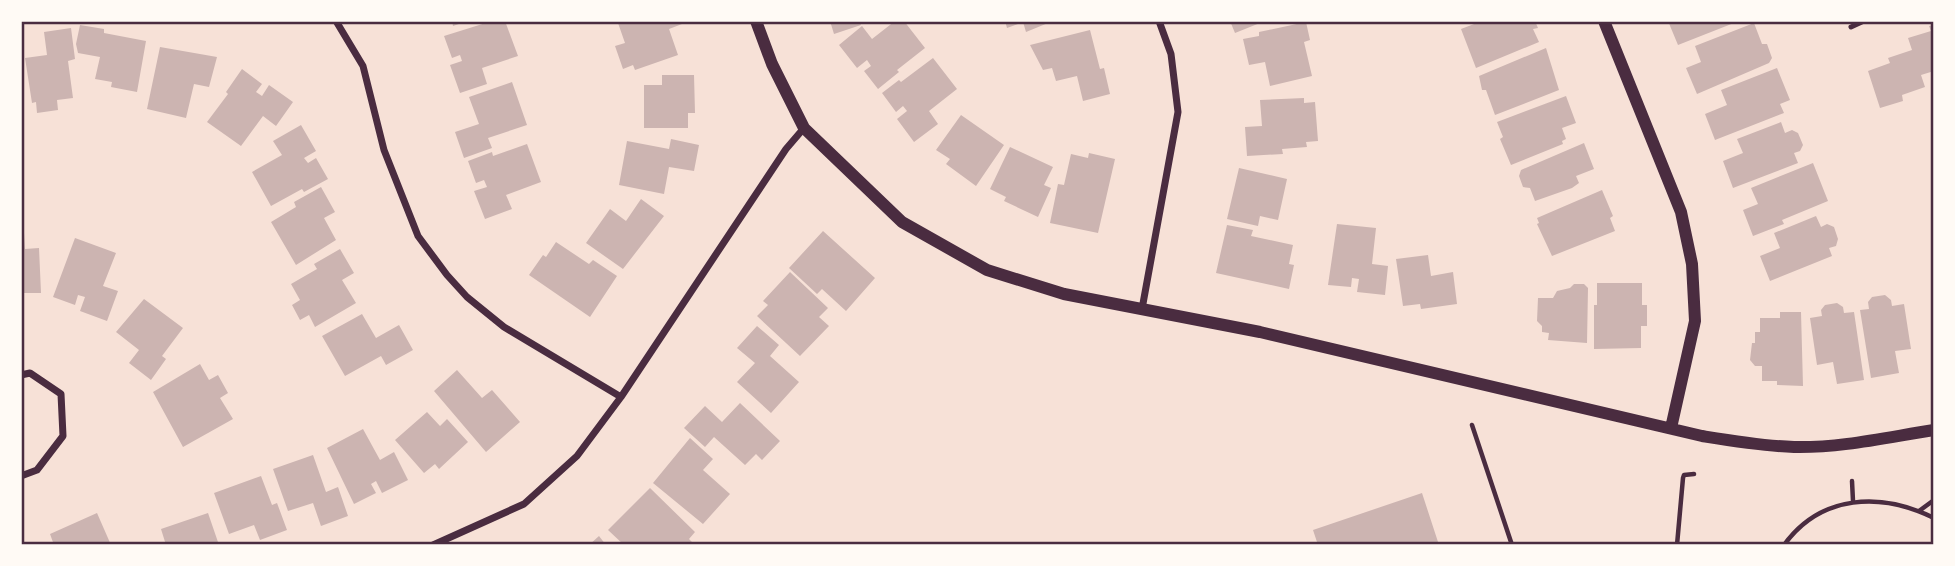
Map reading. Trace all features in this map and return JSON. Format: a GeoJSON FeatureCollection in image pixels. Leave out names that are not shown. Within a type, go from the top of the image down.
{"type":"FeatureCollection","features":[{"type":"Feature","properties":{"kind":"street"},"geometry":{"type":"LineString","coordinates":[[336,21],[363,66],[384,150],[418,236],[447,275],[467,297],[504,327],[621,397]]}},
{"type":"Feature","properties":{"kind":"street"},"geometry":{"type":"LineString","coordinates":[[756,21],[772,64],[804,128],[902,222],[987,270],[1064,294],[1260,332],[1747,444],[1796,447],[1850,444],[1934,430]]}},
{"type":"Feature","properties":{"kind":"street"},"geometry":{"type":"LineString","coordinates":[[1142,309],[1178,112],[1171,54],[1159,21]]}},
{"type":"Feature","properties":{"kind":"street"},"geometry":{"type":"LineString","coordinates":[[1604,21],[1681,212],[1692,264],[1695,321],[1671,428]]}},
{"type":"Feature","properties":{"kind":"street"},"geometry":{"type":"LineString","coordinates":[[433,545],[524,504],[577,456],[621,397],[786,149],[804,128]]}},
{"type":"Feature","properties":{"kind":"street"},"geometry":{"type":"LineString","coordinates":[[21,375],[30,373],[61,394],[63,436],[37,470],[21,476]]}},
{"type":"Feature","properties":{"kind":"lane"},"geometry":{"type":"LineString","coordinates":[[1851,27],[1864,21]]}},
{"type":"Feature","properties":{"kind":"path"},"geometry":{"type":"LineString","coordinates":[[1472,425],[1512,545]]}},
{"type":"Feature","properties":{"kind":"path"},"geometry":{"type":"LineString","coordinates":[[1677,545],[1684,475],[1694,474]]}},
{"type":"Feature","properties":{"kind":"path"},"geometry":{"type":"LineString","coordinates":[[1852,481],[1853,501]]}},
{"type":"Feature","properties":{"kind":"path"},"geometry":{"type":"LineString","coordinates":[[1919,511],[1934,500]]}},
{"type":"Feature","properties":{"kind":"path"},"geometry":{"type":"LineString","coordinates":[[1784,545],[1794,531],[1817,514],[1853,501],[1885,501],[1934,518]]}},
{"type":"Feature","properties":{"kind":"building"},"geometry":{"type":"Polygon","coordinates":[[[452,21],[468,21],[453,26],[452,21]]]}},
{"type":"Feature","properties":{"kind":"building"},"geometry":{"type":"Polygon","coordinates":[[[492,21],[505,21],[518,56],[482,68],[487,84],[460,93],[450,65],[462,61],[460,55],[452,58],[444,36],[492,21]]]}},
{"type":"Feature","properties":{"kind":"building"},"geometry":{"type":"Polygon","coordinates":[[[681,21],[682,24],[669,29],[678,55],[635,70],[633,65],[623,69],[615,46],[625,43],[618,23],[681,21]]]}},
{"type":"Feature","properties":{"kind":"building"},"geometry":{"type":"Polygon","coordinates":[[[830,21],[859,21],[861,25],[834,34],[830,21]]]}},
{"type":"Feature","properties":{"kind":"building"},"geometry":{"type":"Polygon","coordinates":[[[895,21],[904,21],[925,48],[878,89],[864,71],[871,66],[867,60],[857,68],[839,45],[862,26],[872,39],[895,21]]]}},
{"type":"Feature","properties":{"kind":"building"},"geometry":{"type":"Polygon","coordinates":[[[1005,21],[1053,21],[1026,32],[1023,22],[1007,28],[1005,21]]]}},
{"type":"Feature","properties":{"kind":"building"},"geometry":{"type":"Polygon","coordinates":[[[1230,21],[1265,21],[1235,33],[1230,21]]]}},
{"type":"Feature","properties":{"kind":"building"},"geometry":{"type":"Polygon","coordinates":[[[1482,21],[1535,21],[1538,28],[1533,29],[1539,42],[1476,68],[1461,29],[1482,21]]]}},
{"type":"Feature","properties":{"kind":"building"},"geometry":{"type":"Polygon","coordinates":[[[1668,21],[1739,21],[1678,45],[1668,21]]]}},
{"type":"Feature","properties":{"kind":"building"},"geometry":{"type":"Polygon","coordinates":[[[1306,22],[1310,40],[1304,42],[1312,76],[1270,86],[1265,62],[1249,65],[1243,39],[1259,36],[1259,32],[1306,22]]]}},
{"type":"Feature","properties":{"kind":"building"},"geometry":{"type":"Polygon","coordinates":[[[1754,23],[1762,44],[1767,44],[1772,58],[1769,63],[1697,94],[1686,68],[1701,62],[1695,46],[1754,23]]]}},
{"type":"Feature","properties":{"kind":"building"},"geometry":{"type":"Polygon","coordinates":[[[80,25],[104,29],[104,33],[146,41],[137,92],[111,87],[112,82],[95,79],[100,57],[78,53],[76,44],[80,25]]]}},
{"type":"Feature","properties":{"kind":"building"},"geometry":{"type":"Polygon","coordinates":[[[1934,25],[1934,71],[1921,75],[1925,87],[1902,95],[1903,101],[1880,108],[1868,71],[1890,63],[1888,58],[1912,50],[1908,38],[1931,31],[1929,26],[1934,25]]]}},
{"type":"Feature","properties":{"kind":"building"},"geometry":{"type":"Polygon","coordinates":[[[71,28],[75,59],[68,61],[73,98],[57,100],[58,110],[37,113],[36,102],[32,103],[25,58],[47,55],[44,32],[71,28]]]}},
{"type":"Feature","properties":{"kind":"building"},"geometry":{"type":"Polygon","coordinates":[[[1090,30],[1110,94],[1083,101],[1077,76],[1056,81],[1052,68],[1043,70],[1030,45],[1090,30]]]}},
{"type":"Feature","properties":{"kind":"building"},"geometry":{"type":"Polygon","coordinates":[[[160,47],[217,57],[209,87],[194,84],[186,118],[147,109],[160,47]]]}},
{"type":"Feature","properties":{"kind":"building"},"geometry":{"type":"Polygon","coordinates":[[[1546,48],[1559,90],[1495,115],[1486,90],[1482,90],[1479,76],[1546,48]]]}},
{"type":"Feature","properties":{"kind":"building"},"geometry":{"type":"Polygon","coordinates":[[[933,58],[957,89],[929,111],[938,124],[914,142],[897,119],[907,111],[903,106],[896,112],[882,93],[933,58]]]}},
{"type":"Feature","properties":{"kind":"building"},"geometry":{"type":"Polygon","coordinates":[[[1777,68],[1790,100],[1780,104],[1784,113],[1715,140],[1705,114],[1727,105],[1721,90],[1777,68]]]}},
{"type":"Feature","properties":{"kind":"building"},"geometry":{"type":"Polygon","coordinates":[[[242,69],[262,84],[256,92],[262,96],[269,85],[293,102],[276,126],[263,116],[241,146],[207,122],[242,69]]]}},
{"type":"Feature","properties":{"kind":"building"},"geometry":{"type":"Polygon","coordinates":[[[662,75],[694,75],[695,113],[688,113],[688,128],[644,128],[644,85],[662,85],[662,75]]]}},
{"type":"Feature","properties":{"kind":"building"},"geometry":{"type":"Polygon","coordinates":[[[512,82],[527,125],[488,138],[492,148],[464,158],[455,132],[479,124],[469,97],[512,82]]]}},
{"type":"Feature","properties":{"kind":"building"},"geometry":{"type":"Polygon","coordinates":[[[1566,96],[1576,123],[1562,128],[1566,139],[1562,141],[1563,144],[1511,165],[1500,139],[1503,137],[1497,122],[1566,96]]]}},
{"type":"Feature","properties":{"kind":"building"},"geometry":{"type":"Polygon","coordinates":[[[1304,98],[1304,103],[1315,102],[1318,141],[1306,142],[1307,147],[1282,149],[1283,154],[1247,156],[1245,127],[1262,126],[1260,100],[1304,98]]]}},
{"type":"Feature","properties":{"kind":"building"},"geometry":{"type":"Polygon","coordinates":[[[961,115],[1004,145],[976,186],[946,164],[950,159],[936,150],[961,115]]]}},
{"type":"Feature","properties":{"kind":"building"},"geometry":{"type":"Polygon","coordinates":[[[1781,122],[1785,133],[1792,130],[1798,133],[1803,145],[1800,151],[1794,153],[1798,163],[1733,188],[1723,161],[1743,153],[1737,139],[1781,122]]]}},
{"type":"Feature","properties":{"kind":"building"},"geometry":{"type":"Polygon","coordinates":[[[301,125],[316,151],[304,158],[308,163],[316,158],[328,179],[271,206],[252,172],[282,155],[273,141],[301,125]]]}},
{"type":"Feature","properties":{"kind":"building"},"geometry":{"type":"Polygon","coordinates":[[[671,139],[699,145],[694,171],[669,167],[664,194],[619,185],[627,141],[669,149],[671,139]]]}},
{"type":"Feature","properties":{"kind":"building"},"geometry":{"type":"Polygon","coordinates":[[[1584,143],[1594,169],[1576,176],[1579,183],[1572,188],[1535,201],[1530,188],[1523,187],[1519,176],[1521,170],[1584,143]]]}},
{"type":"Feature","properties":{"kind":"building"},"geometry":{"type":"Polygon","coordinates":[[[527,144],[541,182],[506,195],[512,209],[485,219],[474,191],[487,187],[484,180],[476,183],[468,161],[492,152],[493,156],[527,144]]]}},
{"type":"Feature","properties":{"kind":"building"},"geometry":{"type":"Polygon","coordinates":[[[1010,147],[1053,167],[1044,185],[1051,188],[1038,217],[1004,201],[1006,197],[990,189],[1010,147]]]}},
{"type":"Feature","properties":{"kind":"building"},"geometry":{"type":"Polygon","coordinates":[[[1089,153],[1115,159],[1098,233],[1050,223],[1058,184],[1064,185],[1071,154],[1088,158],[1089,153]]]}},
{"type":"Feature","properties":{"kind":"building"},"geometry":{"type":"Polygon","coordinates":[[[1813,163],[1828,201],[1782,220],[1784,224],[1753,236],[1743,210],[1758,204],[1751,188],[1813,163]]]}},
{"type":"Feature","properties":{"kind":"building"},"geometry":{"type":"Polygon","coordinates":[[[1239,168],[1287,179],[1278,220],[1260,216],[1258,226],[1227,219],[1239,168]]]}},
{"type":"Feature","properties":{"kind":"building"},"geometry":{"type":"Polygon","coordinates":[[[321,187],[335,212],[324,218],[336,240],[296,265],[271,222],[296,207],[294,202],[321,187]]]}},
{"type":"Feature","properties":{"kind":"building"},"geometry":{"type":"Polygon","coordinates":[[[1602,190],[1613,216],[1610,218],[1615,231],[1552,256],[1537,224],[1537,218],[1602,190]]]}},
{"type":"Feature","properties":{"kind":"building"},"geometry":{"type":"Polygon","coordinates":[[[641,199],[664,216],[623,269],[586,243],[610,209],[626,221],[641,199]]]}},
{"type":"Feature","properties":{"kind":"building"},"geometry":{"type":"Polygon","coordinates":[[[1816,216],[1821,227],[1827,224],[1834,227],[1838,239],[1836,246],[1829,248],[1832,256],[1770,281],[1760,256],[1780,248],[1774,233],[1816,216]]]}},
{"type":"Feature","properties":{"kind":"building"},"geometry":{"type":"Polygon","coordinates":[[[1337,224],[1376,228],[1372,264],[1388,266],[1385,295],[1357,292],[1359,279],[1352,278],[1351,287],[1328,285],[1337,224]]]}},
{"type":"Feature","properties":{"kind":"building"},"geometry":{"type":"Polygon","coordinates":[[[1227,225],[1253,230],[1251,236],[1293,245],[1289,264],[1294,265],[1289,289],[1216,273],[1227,225]]]}},
{"type":"Feature","properties":{"kind":"building"},"geometry":{"type":"Polygon","coordinates":[[[823,231],[875,278],[846,311],[822,289],[817,294],[789,268],[823,231]]]}},
{"type":"Feature","properties":{"kind":"building"},"geometry":{"type":"Polygon","coordinates":[[[21,233],[24,233],[25,249],[39,248],[41,293],[21,293],[21,233]]]}},
{"type":"Feature","properties":{"kind":"building"},"geometry":{"type":"Polygon","coordinates":[[[75,238],[116,253],[103,286],[118,291],[107,321],[80,311],[85,297],[78,295],[75,305],[53,297],[75,238]]]}},
{"type":"Feature","properties":{"kind":"building"},"geometry":{"type":"Polygon","coordinates":[[[556,242],[589,264],[593,260],[617,276],[590,317],[529,275],[556,242]]]}},
{"type":"Feature","properties":{"kind":"building"},"geometry":{"type":"Polygon","coordinates":[[[340,249],[354,273],[342,280],[356,303],[315,327],[309,315],[300,320],[292,305],[300,300],[291,284],[317,269],[314,264],[340,249]]]}},
{"type":"Feature","properties":{"kind":"building"},"geometry":{"type":"Polygon","coordinates":[[[1428,255],[1431,276],[1453,272],[1457,304],[1421,309],[1420,304],[1403,306],[1396,259],[1428,255]]]}},
{"type":"Feature","properties":{"kind":"building"},"geometry":{"type":"Polygon","coordinates":[[[790,272],[828,308],[819,317],[829,326],[800,356],[757,316],[768,305],[763,301],[790,272]]]}},
{"type":"Feature","properties":{"kind":"building"},"geometry":{"type":"Polygon","coordinates":[[[1597,283],[1642,283],[1642,305],[1647,305],[1647,326],[1641,326],[1641,348],[1594,349],[1597,283]]]}},
{"type":"Feature","properties":{"kind":"building"},"geometry":{"type":"Polygon","coordinates":[[[1574,284],[1584,284],[1588,288],[1587,343],[1548,340],[1549,333],[1542,332],[1542,326],[1537,321],[1538,298],[1553,298],[1557,291],[1570,288],[1574,284]]]}},
{"type":"Feature","properties":{"kind":"building"},"geometry":{"type":"Polygon","coordinates":[[[1885,295],[1891,300],[1892,306],[1904,304],[1911,349],[1895,351],[1899,373],[1871,378],[1860,310],[1869,309],[1868,302],[1872,297],[1885,295]]]}},
{"type":"Feature","properties":{"kind":"building"},"geometry":{"type":"Polygon","coordinates":[[[144,299],[183,328],[162,356],[166,359],[151,380],[129,363],[139,350],[116,332],[144,299]]]}},
{"type":"Feature","properties":{"kind":"building"},"geometry":{"type":"Polygon","coordinates":[[[1837,303],[1843,307],[1844,313],[1854,312],[1864,380],[1837,384],[1833,362],[1817,365],[1810,318],[1822,316],[1821,310],[1825,305],[1837,303]]]}},
{"type":"Feature","properties":{"kind":"building"},"geometry":{"type":"Polygon","coordinates":[[[1780,312],[1801,312],[1803,386],[1777,385],[1777,381],[1762,381],[1762,366],[1755,366],[1750,360],[1755,332],[1760,332],[1760,318],[1780,318],[1780,312]]]}},
{"type":"Feature","properties":{"kind":"building"},"geometry":{"type":"Polygon","coordinates":[[[362,314],[376,338],[399,325],[413,350],[386,365],[381,356],[345,376],[322,336],[362,314]]]}},
{"type":"Feature","properties":{"kind":"building"},"geometry":{"type":"Polygon","coordinates":[[[757,326],[779,345],[770,356],[799,382],[771,413],[737,382],[755,363],[737,348],[757,326]]]}},
{"type":"Feature","properties":{"kind":"building"},"geometry":{"type":"Polygon","coordinates":[[[200,364],[209,380],[218,375],[228,393],[220,398],[233,419],[183,447],[153,392],[200,364]]]}},
{"type":"Feature","properties":{"kind":"building"},"geometry":{"type":"Polygon","coordinates":[[[457,370],[482,398],[492,390],[520,422],[486,452],[434,391],[457,370]]]}},
{"type":"Feature","properties":{"kind":"building"},"geometry":{"type":"Polygon","coordinates":[[[740,403],[780,441],[762,460],[756,454],[745,465],[714,437],[705,447],[684,428],[705,406],[722,422],[740,403]]]}},
{"type":"Feature","properties":{"kind":"building"},"geometry":{"type":"Polygon","coordinates":[[[427,412],[440,426],[447,419],[468,442],[439,469],[435,464],[424,473],[395,440],[427,412]]]}},
{"type":"Feature","properties":{"kind":"building"},"geometry":{"type":"Polygon","coordinates":[[[363,429],[380,460],[394,452],[408,480],[382,493],[376,481],[371,484],[376,493],[354,504],[327,448],[363,429]]]}},
{"type":"Feature","properties":{"kind":"building"},"geometry":{"type":"Polygon","coordinates":[[[690,438],[713,459],[703,470],[730,494],[703,524],[653,483],[690,438]]]}},
{"type":"Feature","properties":{"kind":"building"},"geometry":{"type":"Polygon","coordinates":[[[313,455],[326,492],[338,487],[348,516],[321,526],[313,503],[288,511],[273,469],[313,455]]]}},
{"type":"Feature","properties":{"kind":"building"},"geometry":{"type":"Polygon","coordinates":[[[261,476],[272,505],[277,503],[287,530],[260,540],[254,525],[229,534],[214,493],[261,476]]]}},
{"type":"Feature","properties":{"kind":"building"},"geometry":{"type":"Polygon","coordinates":[[[650,488],[695,532],[689,539],[695,545],[624,545],[608,530],[650,488]]]}},
{"type":"Feature","properties":{"kind":"building"},"geometry":{"type":"Polygon","coordinates":[[[1422,493],[1439,545],[1318,545],[1313,530],[1422,493]]]}},
{"type":"Feature","properties":{"kind":"building"},"geometry":{"type":"Polygon","coordinates":[[[97,513],[111,545],[54,545],[50,534],[97,513]]]}},
{"type":"Feature","properties":{"kind":"building"},"geometry":{"type":"Polygon","coordinates":[[[208,513],[219,545],[166,545],[161,529],[208,513]]]}},
{"type":"Feature","properties":{"kind":"building"},"geometry":{"type":"Polygon","coordinates":[[[599,536],[606,545],[589,545],[599,536]]]}}]}
